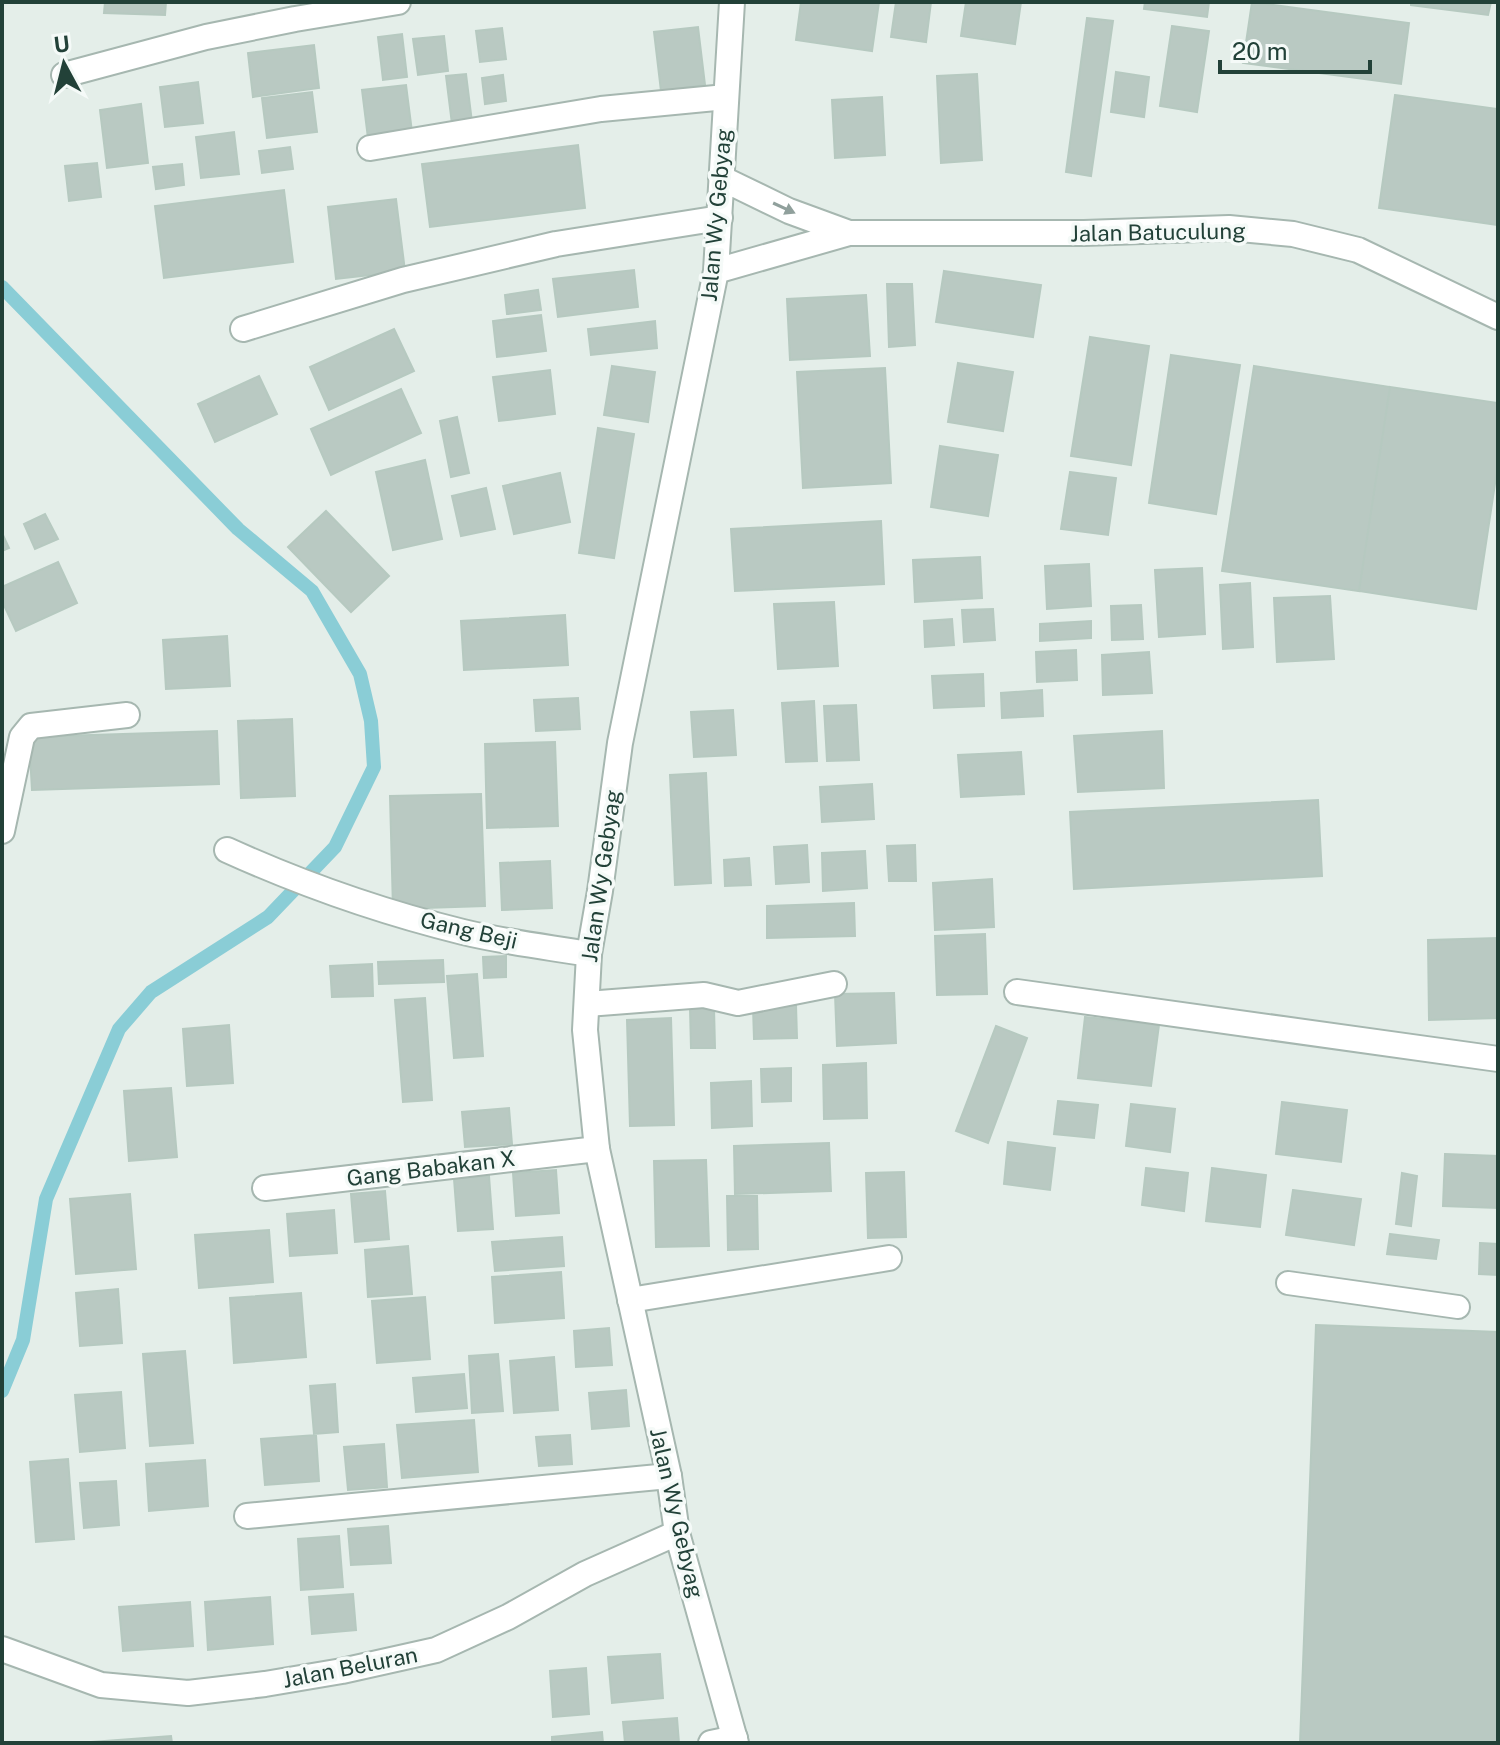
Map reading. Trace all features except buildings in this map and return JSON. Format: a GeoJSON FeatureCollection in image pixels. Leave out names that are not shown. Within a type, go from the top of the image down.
{"type":"FeatureCollection","features":[{"type":"Feature","properties":{"kind":"street"},"geometry":{"type":"LineString","coordinates":[[64,75],[206,37],[398,2]]}},
{"type":"Feature","properties":{"kind":"street","name":"Jalan Wy Gebyag"},"geometry":{"type":"LineString","coordinates":[[728,1741],[677,1533],[669,1476],[597,1149],[585,1030],[589,954],[620,743],[716,271],[732,2]]}},
{"type":"Feature","properties":{"kind":"street"},"geometry":{"type":"LineString","coordinates":[[370,148],[601,109],[726,97]]}},
{"type":"Feature","properties":{"kind":"street","name":"Jalan Batuculung"},"geometry":{"type":"LineString","coordinates":[[721,178],[789,211],[849,233]]}},
{"type":"Feature","properties":{"kind":"street"},"geometry":{"type":"LineString","coordinates":[[243,329],[403,280],[556,244],[720,218]]}},
{"type":"Feature","properties":{"kind":"street","name":"Jalan Batuculung"},"geometry":{"type":"LineString","coordinates":[[716,271],[849,233],[1084,233],[1229,228],[1293,234],[1358,250],[1498,317]]}},
{"type":"Feature","properties":{"kind":"street"},"geometry":{"type":"LineString","coordinates":[[2,831],[22,737],[31,726],[127,715]]}},
{"type":"Feature","properties":{"kind":"street","name":"Gang Beji"},"geometry":{"type":"LineString","coordinates":[[227,850],[270,870],[350,899],[464,933],[589,954]]}},
{"type":"Feature","properties":{"kind":"street"},"geometry":{"type":"LineString","coordinates":[[587,1004],[704,995],[738,1003],[834,984]]}},
{"type":"Feature","properties":{"kind":"street"},"geometry":{"type":"LineString","coordinates":[[1017,992],[1498,1059]]}},
{"type":"Feature","properties":{"kind":"street","name":"Gang Babakan X"},"geometry":{"type":"LineString","coordinates":[[265,1188],[597,1149]]}},
{"type":"Feature","properties":{"kind":"street"},"geometry":{"type":"LineString","coordinates":[[630,1300],[889,1258]]}},
{"type":"Feature","properties":{"kind":"street"},"geometry":{"type":"LineString","coordinates":[[247,1516],[669,1476]]}},
{"type":"Feature","properties":{"kind":"street","name":"Jalan Beluran"},"geometry":{"type":"LineString","coordinates":[[2,1649],[101,1685],[188,1693],[342,1671],[436,1650],[508,1617],[585,1574],[677,1533]]}},
{"type":"Feature","properties":{"kind":"lane"},"geometry":{"type":"LineString","coordinates":[[1288,1283],[1458,1307]]}},
{"type":"Feature","properties":{"kind":"waterway"},"geometry":{"type":"LineString","coordinates":[[2,287],[238,529],[312,591],[360,674],[371,721],[374,767],[335,847],[268,917],[151,992],[119,1029],[46,1199],[23,1340],[2,1391]]}}]}
